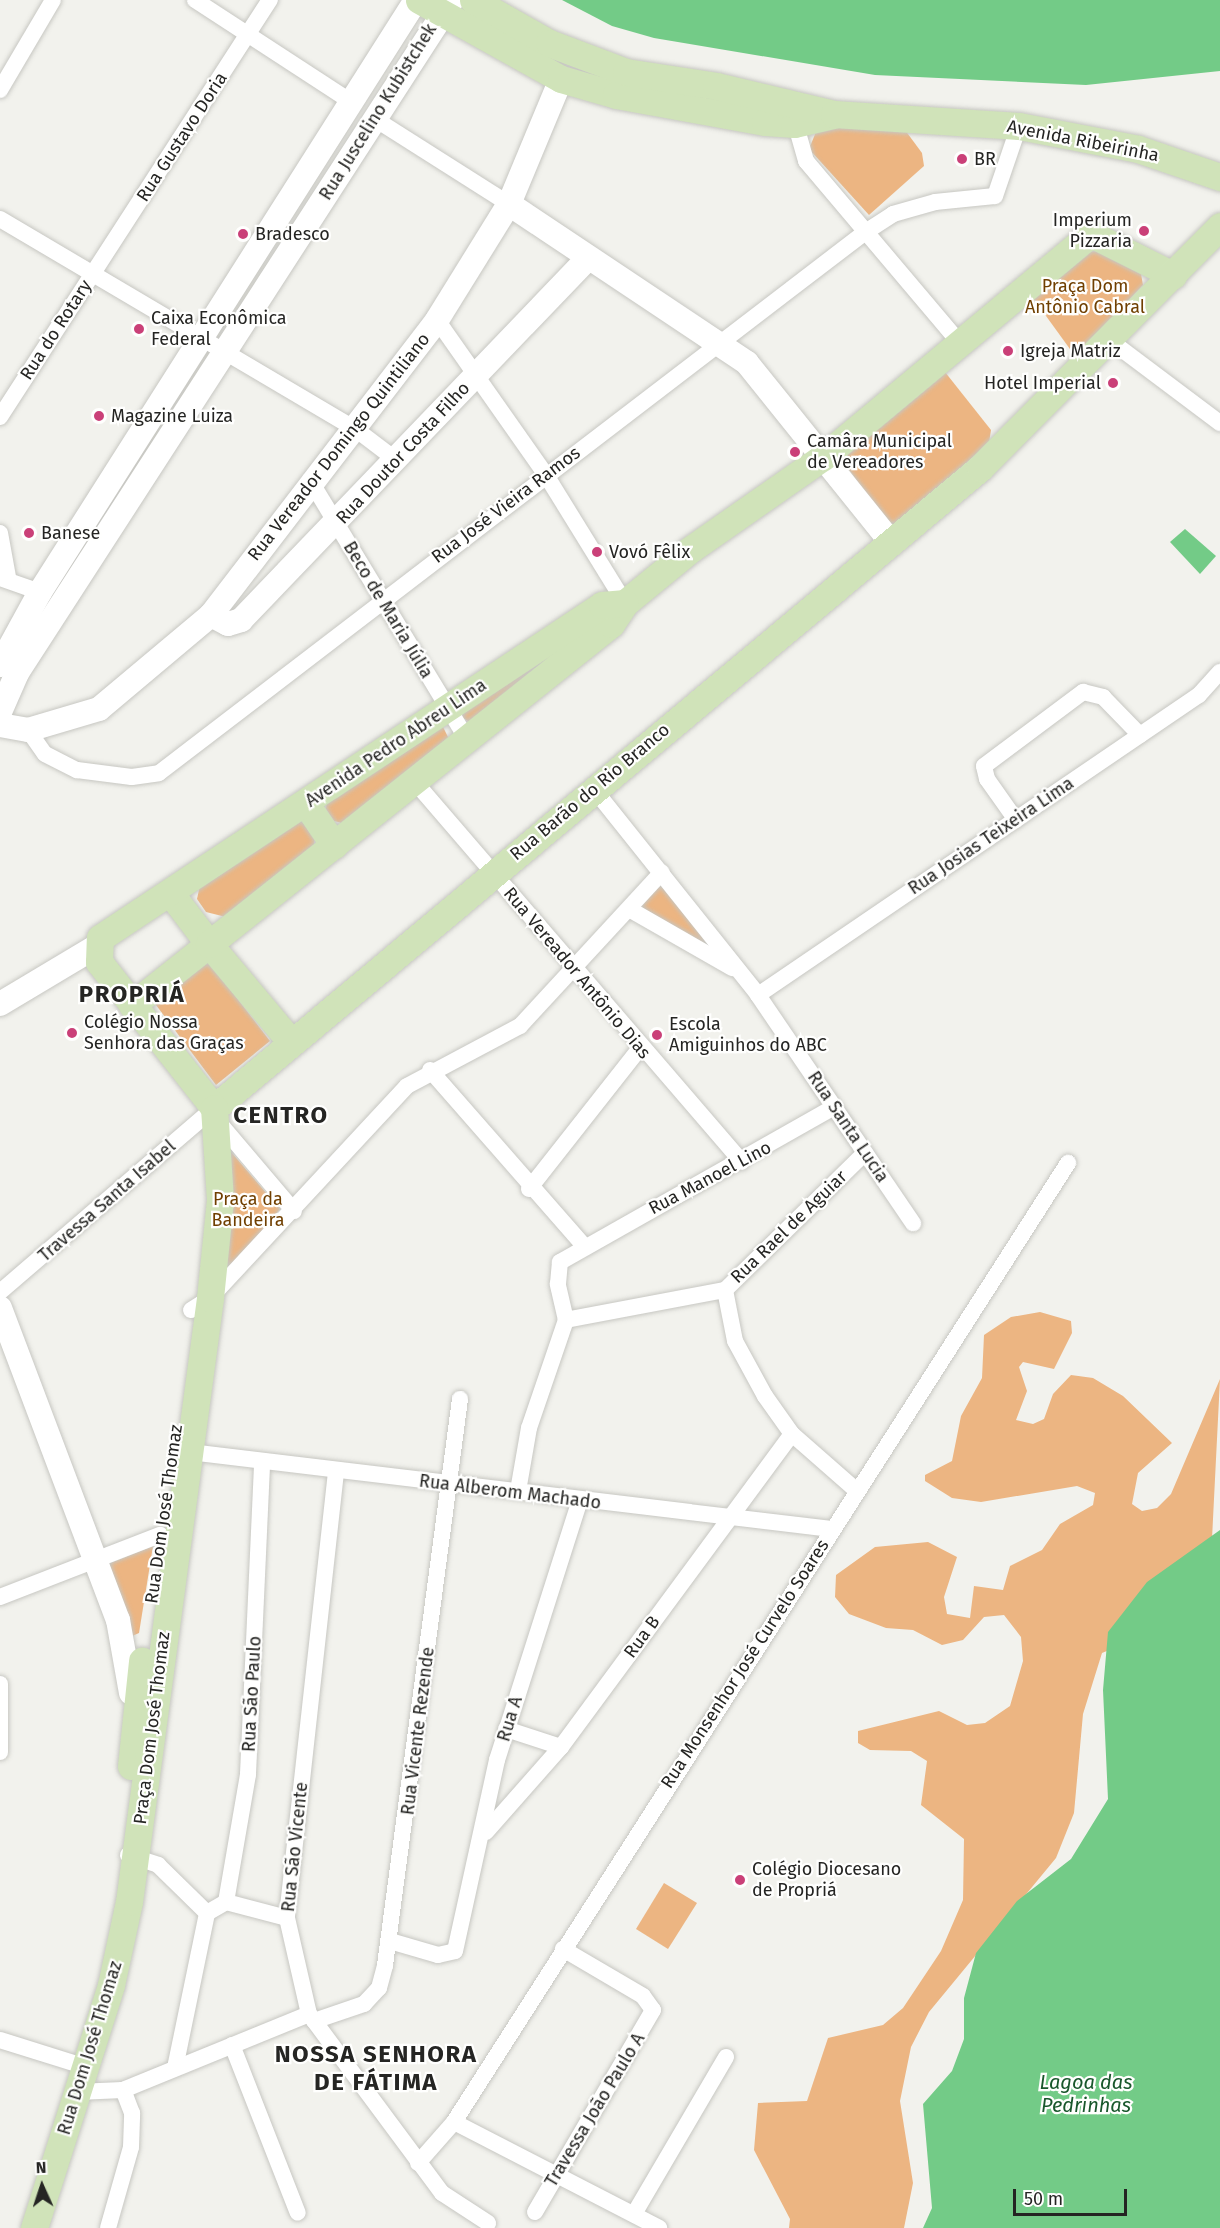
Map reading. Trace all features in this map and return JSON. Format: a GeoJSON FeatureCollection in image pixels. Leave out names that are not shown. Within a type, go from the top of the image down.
{"type":"FeatureCollection","features":[{"type":"Feature","properties":{"kind":"main road"},"geometry":{"type":"LineString","coordinates":[[473,0],[549,43],[602,65],[793,113]]}},
{"type":"Feature","properties":{"kind":"main road"},"geometry":{"type":"LineString","coordinates":[[432,3],[561,79],[669,107],[793,113]]}},
{"type":"Feature","properties":{"kind":"main road","name":"Avenida Ribeirinha"},"geometry":{"type":"LineString","coordinates":[[793,113],[1019,126],[1138,149],[1220,177]]}},
{"type":"Feature","properties":{"kind":"main road"},"geometry":{"type":"LineString","coordinates":[[1108,339],[1220,226]]}},
{"type":"Feature","properties":{"kind":"main road"},"geometry":{"type":"LineString","coordinates":[[958,341],[1091,234],[1173,275]]}},
{"type":"Feature","properties":{"kind":"main road","name":"Rua Barão do Rio Branco"},"geometry":{"type":"LineString","coordinates":[[214,1113],[291,1042],[593,788],[980,468],[1108,339]]}},
{"type":"Feature","properties":{"kind":"main road","name":"Avenida Pedro Abreu Lima"},"geometry":{"type":"LineString","coordinates":[[132,1005],[611,624],[625,603],[823,457],[958,341]]}},
{"type":"Feature","properties":{"kind":"main road","name":"Avenida Pedro Abreu Lima"},"geometry":{"type":"LineString","coordinates":[[97,946],[106,931],[171,894],[602,605],[625,603]]}},
{"type":"Feature","properties":{"kind":"main road"},"geometry":{"type":"LineString","coordinates":[[306,804],[334,845]]}},
{"type":"Feature","properties":{"kind":"main road"},"geometry":{"type":"LineString","coordinates":[[171,894],[209,944],[291,1042]]}},
{"type":"Feature","properties":{"kind":"main road"},"geometry":{"type":"LineString","coordinates":[[97,946],[99,962],[214,1113],[215,1165],[220,1200],[200,1304]]}},
{"type":"Feature","properties":{"kind":"main road","name":"Rua Dom José Thomaz"},"geometry":{"type":"LineString","coordinates":[[170,1532],[190,1452],[200,1304]]}},
{"type":"Feature","properties":{"kind":"main road","name":"Rua Dom José Thomaz"},"geometry":{"type":"LineString","coordinates":[[170,1532],[200,1304]]}},
{"type":"Feature","properties":{"kind":"main road","name":"Praça Dom José Thomaz"},"geometry":{"type":"LineString","coordinates":[[132,1855],[153,1647],[170,1532]]}},
{"type":"Feature","properties":{"kind":"main road"},"geometry":{"type":"LineString","coordinates":[[133,1717],[153,1647]]}},
{"type":"Feature","properties":{"kind":"main road","name":"Praça Dom José Thomaz"},"geometry":{"type":"LineString","coordinates":[[132,1855],[133,1717]]}},
{"type":"Feature","properties":{"kind":"main road","name":"Rua Dom José Thomaz"},"geometry":{"type":"LineString","coordinates":[[34,2228],[86,2067],[129,1902],[132,1855]]}},
{"type":"Feature","properties":{"kind":"street"},"geometry":{"type":"LineString","coordinates":[[0,90],[53,0]]}},
{"type":"Feature","properties":{"kind":"street"},"geometry":{"type":"LineString","coordinates":[[195,0],[350,101]]}},
{"type":"Feature","properties":{"kind":"street","name":"Rua Gustavo Doria"},"geometry":{"type":"LineString","coordinates":[[93,273],[270,0]]}},
{"type":"Feature","properties":{"kind":"street","name":"Rua Juscelino Kubistchek"},"geometry":{"type":"LineString","coordinates":[[0,712],[6,668],[40,592],[367,74],[432,3]]}},
{"type":"Feature","properties":{"kind":"street","name":"Rua Juscelino Kubistchek"},"geometry":{"type":"LineString","coordinates":[[6,668],[225,353],[375,119],[394,89],[432,3]]}},
{"type":"Feature","properties":{"kind":"street"},"geometry":{"type":"LineString","coordinates":[[367,74],[394,89]]}},
{"type":"Feature","properties":{"kind":"street","name":"Rua Vereador Domingo Quintiliano"},"geometry":{"type":"LineString","coordinates":[[28,730],[111,703],[211,615],[310,480],[354,428],[437,320],[509,204],[561,79]]}},
{"type":"Feature","properties":{"kind":"street"},"geometry":{"type":"LineString","coordinates":[[793,113],[801,153],[864,233],[958,341]]}},
{"type":"Feature","properties":{"kind":"street"},"geometry":{"type":"LineString","coordinates":[[375,119],[509,204],[586,260],[718,345],[764,378],[891,542]]}},
{"type":"Feature","properties":{"kind":"street","name":"Rua José Vieira Ramos"},"geometry":{"type":"LineString","coordinates":[[28,730],[36,746],[62,765],[98,774],[153,776],[380,600],[864,233],[893,214],[935,202],[995,196],[1019,126]]}},
{"type":"Feature","properties":{"kind":"street"},"geometry":{"type":"LineString","coordinates":[[0,219],[201,340],[354,428],[396,460]]}},
{"type":"Feature","properties":{"kind":"street","name":"Rua Doutor Costa Filho"},"geometry":{"type":"LineString","coordinates":[[211,615],[228,624],[241,620],[336,524],[586,260]]}},
{"type":"Feature","properties":{"kind":"street","name":"Rua do Rotary"},"geometry":{"type":"LineString","coordinates":[[0,417],[93,273]]}},
{"type":"Feature","properties":{"kind":"street"},"geometry":{"type":"LineString","coordinates":[[437,320],[474,378],[546,475],[625,603]]}},
{"type":"Feature","properties":{"kind":"street"},"geometry":{"type":"LineString","coordinates":[[1108,339],[1220,423]]}},
{"type":"Feature","properties":{"kind":"street","name":"Beco de Maria Júlia"},"geometry":{"type":"LineString","coordinates":[[310,480],[380,600],[467,739]]}},
{"type":"Feature","properties":{"kind":"street"},"geometry":{"type":"LineString","coordinates":[[0,533],[4,578],[40,592]]}},
{"type":"Feature","properties":{"kind":"street","name":"Rua Josias Teixeira Lima"},"geometry":{"type":"LineString","coordinates":[[758,995],[1199,695],[1220,672]]}},
{"type":"Feature","properties":{"kind":"street"},"geometry":{"type":"LineString","coordinates":[[1016,820],[984,772],[987,761],[1089,691],[1103,697],[1140,735]]}},
{"type":"Feature","properties":{"kind":"street"},"geometry":{"type":"LineString","coordinates":[[0,725],[28,730]]}},
{"type":"Feature","properties":{"kind":"street","name":"Rua Vereador Antônio Dias"},"geometry":{"type":"LineString","coordinates":[[415,782],[640,1048],[742,1162]]}},
{"type":"Feature","properties":{"kind":"street","name":"Rua Santa Lucia"},"geometry":{"type":"LineString","coordinates":[[593,788],[758,995],[913,1222]]}},
{"type":"Feature","properties":{"kind":"street"},"geometry":{"type":"LineString","coordinates":[[200,1304],[294,1211],[388,1104],[430,1070],[513,1031],[574,971],[662,872]]}},
{"type":"Feature","properties":{"kind":"street"},"geometry":{"type":"LineString","coordinates":[[629,909],[740,973]]}},
{"type":"Feature","properties":{"kind":"street"},"geometry":{"type":"LineString","coordinates":[[0,1004],[97,946]]}},
{"type":"Feature","properties":{"kind":"street"},"geometry":{"type":"LineString","coordinates":[[529,1189],[640,1048]]}},
{"type":"Feature","properties":{"kind":"street"},"geometry":{"type":"LineString","coordinates":[[430,1070],[529,1189],[583,1245]]}},
{"type":"Feature","properties":{"kind":"street","name":"Rua Manoel Lino"},"geometry":{"type":"LineString","coordinates":[[566,1320],[558,1267],[583,1245],[742,1162],[834,1107]]}},
{"type":"Feature","properties":{"kind":"street"},"geometry":{"type":"LineString","coordinates":[[214,1113],[294,1211]]}},
{"type":"Feature","properties":{"kind":"street","name":"Travessa Santa Isabel"},"geometry":{"type":"LineString","coordinates":[[0,1292],[214,1113]]}},
{"type":"Feature","properties":{"kind":"street","name":"Rua Rael de Aguiar"},"geometry":{"type":"LineString","coordinates":[[566,1320],[725,1290],[865,1153]]}},
{"type":"Feature","properties":{"kind":"street","name":"Rua Monsenhor José Curvelo Soares"},"geometry":{"type":"LineString","coordinates":[[418,2163],[454,2122],[831,1529],[1068,1163]]}},
{"type":"Feature","properties":{"kind":"street"},"geometry":{"type":"LineString","coordinates":[[725,1290],[744,1362],[792,1434],[857,1491]]}},
{"type":"Feature","properties":{"kind":"street","name":"Praça Dom José Thomaz"},"geometry":{"type":"LineString","coordinates":[[0,1308],[128,1653],[133,1717]]}},
{"type":"Feature","properties":{"kind":"street"},"geometry":{"type":"LineString","coordinates":[[518,1491],[529,1428],[566,1320]]}},
{"type":"Feature","properties":{"kind":"street","name":"Rua Vicente Rezende"},"geometry":{"type":"LineString","coordinates":[[312,2018],[373,1997],[390,1941],[460,1399]]}},
{"type":"Feature","properties":{"kind":"street","name":"Rua B"},"geometry":{"type":"LineString","coordinates":[[485,1833],[561,1747],[792,1434]]}},
{"type":"Feature","properties":{"kind":"street","name":"Rua Alberom Machado"},"geometry":{"type":"LineString","coordinates":[[190,1452],[336,1472],[518,1491],[729,1519],[831,1529]]}},
{"type":"Feature","properties":{"kind":"street","name":"Rua São Paulo"},"geometry":{"type":"LineString","coordinates":[[226,1902],[248,1774],[262,1462]]}},
{"type":"Feature","properties":{"kind":"street","name":"Rua São Vicente"},"geometry":{"type":"LineString","coordinates":[[336,1472],[287,1918],[312,2018],[442,2193],[488,2223]]}},
{"type":"Feature","properties":{"kind":"street","name":"Rua A"},"geometry":{"type":"LineString","coordinates":[[390,1941],[446,1956],[458,1942],[485,1833],[506,1729],[580,1500]]}},
{"type":"Feature","properties":{"kind":"street"},"geometry":{"type":"LineString","coordinates":[[0,1597],[170,1532]]}},
{"type":"Feature","properties":{"kind":"street"},"geometry":{"type":"LineString","coordinates":[[0,1684],[0,1752]]}},
{"type":"Feature","properties":{"kind":"street"},"geometry":{"type":"LineString","coordinates":[[506,1729],[561,1747]]}},
{"type":"Feature","properties":{"kind":"street"},"geometry":{"type":"LineString","coordinates":[[132,1855],[175,1879],[207,1913]]}},
{"type":"Feature","properties":{"kind":"street"},"geometry":{"type":"LineString","coordinates":[[175,2068],[207,1913],[226,1902],[287,1918]]}},
{"type":"Feature","properties":{"kind":"street","name":"Travessa João Paulo A"},"geometry":{"type":"LineString","coordinates":[[535,2212],[653,2008],[643,1996],[563,1949]]}},
{"type":"Feature","properties":{"kind":"street"},"geometry":{"type":"LineString","coordinates":[[77,2092],[123,2090],[232,2045],[312,2018]]}},
{"type":"Feature","properties":{"kind":"street"},"geometry":{"type":"LineString","coordinates":[[0,2040],[86,2067]]}},
{"type":"Feature","properties":{"kind":"street"},"geometry":{"type":"LineString","coordinates":[[232,2045],[298,2213]]}},
{"type":"Feature","properties":{"kind":"street"},"geometry":{"type":"LineString","coordinates":[[634,2214],[726,2057]]}},
{"type":"Feature","properties":{"kind":"street"},"geometry":{"type":"LineString","coordinates":[[108,2228],[131,2147],[132,2113],[123,2090]]}},
{"type":"Feature","properties":{"kind":"street"},"geometry":{"type":"LineString","coordinates":[[454,2122],[554,2178],[634,2214],[659,2228]]}},
{"type":"Feature","properties":{"kind":"green space"},"geometry":{"type":"Polygon","coordinates":[[[818,127],[905,130],[922,153],[924,166],[869,215],[809,149],[818,127]]]}},
{"type":"Feature","properties":{"kind":"green space","name":"Praça Dom Antônio Cabral"},"geometry":{"type":"Polygon","coordinates":[[[1098,251],[1141,274],[1143,285],[1075,356],[1033,298],[1088,252],[1098,251]]]}},
{"type":"Feature","properties":{"kind":"green space"},"geometry":{"type":"Polygon","coordinates":[[[945,372],[991,430],[989,443],[890,529],[841,458],[945,372]]]}},
{"type":"Feature","properties":{"kind":"green space"},"geometry":{"type":"Polygon","coordinates":[[[621,607],[471,723],[463,718],[462,708],[621,607]]]}},
{"type":"Feature","properties":{"kind":"green space"},"geometry":{"type":"Polygon","coordinates":[[[442,725],[450,741],[342,823],[334,821],[326,809],[327,798],[442,725]]]}},
{"type":"Feature","properties":{"kind":"green space"},"geometry":{"type":"Polygon","coordinates":[[[293,819],[305,823],[315,838],[313,849],[230,918],[206,912],[197,899],[200,885],[293,819]]]}},
{"type":"Feature","properties":{"kind":"green space"},"geometry":{"type":"Polygon","coordinates":[[[662,883],[721,955],[639,908],[662,883]]]}},
{"type":"Feature","properties":{"kind":"green space"},"geometry":{"type":"Polygon","coordinates":[[[206,958],[270,1041],[216,1085],[153,1001],[206,958]]]}},
{"type":"Feature","properties":{"kind":"green space","name":"Praça da Bandeira"},"geometry":{"type":"Polygon","coordinates":[[[226,1146],[280,1209],[222,1280],[226,1146]]]}},
{"type":"Feature","properties":{"kind":"green space"},"geometry":{"type":"Polygon","coordinates":[[[1040,1312],[1071,1321],[1072,1333],[1054,1369],[1023,1362],[1019,1367],[1027,1391],[1016,1420],[1033,1424],[1044,1419],[1053,1394],[1071,1375],[1093,1378],[1123,1396],[1172,1443],[1138,1473],[1132,1504],[1142,1511],[1157,1508],[1171,1494],[1220,1379],[1212,1539],[1114,1648],[1102,1653],[1083,1714],[1074,1813],[1056,1858],[929,2012],[911,2047],[900,2101],[913,2183],[904,2228],[789,2228],[790,2219],[754,2150],[758,2103],[807,2101],[828,2038],[883,2025],[903,2008],[941,1951],[963,1900],[964,1839],[921,1805],[927,1761],[911,1751],[870,1750],[858,1743],[858,1731],[939,1711],[967,1725],[985,1723],[1010,1706],[1023,1661],[1021,1637],[1004,1615],[984,1617],[963,1640],[942,1645],[913,1630],[886,1628],[849,1614],[835,1597],[836,1575],[875,1547],[928,1542],[957,1557],[944,1597],[947,1614],[970,1618],[974,1586],[1003,1590],[1010,1566],[1042,1550],[1060,1524],[1093,1505],[1095,1493],[1077,1486],[981,1502],[952,1498],[925,1481],[925,1475],[952,1461],[961,1416],[982,1378],[984,1335],[1011,1317],[1040,1312]]]}},
{"type":"Feature","properties":{"kind":"green space"},"geometry":{"type":"Polygon","coordinates":[[[153,1546],[139,1633],[130,1637],[103,1566],[153,1546]]]}},
{"type":"Feature","properties":{"kind":"green space"},"geometry":{"type":"Polygon","coordinates":[[[664,1883],[697,1903],[668,1949],[636,1929],[664,1883]]]}},
{"type":"Feature","properties":{"kind":"water"},"geometry":{"type":"Polygon","coordinates":[[[562,0],[1220,0],[1220,71],[1086,85],[875,75],[654,38],[612,26],[562,0]]]}},
{"type":"Feature","properties":{"kind":"water"},"geometry":{"type":"Polygon","coordinates":[[[1185,529],[1216,556],[1200,574],[1170,542],[1185,529]]]}},
{"type":"Feature","properties":{"kind":"water","name":"Lagoa das Pedrinhas"},"geometry":{"type":"Polygon","coordinates":[[[1220,1530],[1220,2228],[923,2228],[932,2208],[923,2104],[952,2071],[964,2039],[964,1998],[976,1953],[1017,1901],[1071,1859],[1108,1799],[1103,1690],[1108,1632],[1147,1582],[1220,1530]]]}},
{"type":"Feature","properties":{"kind":"place","name":"BR"},"geometry":{"type":"Point","coordinates":[962,159]}},
{"type":"Feature","properties":{"kind":"place","name":"Imperium Pizzaria"},"geometry":{"type":"Point","coordinates":[1144,231]}},
{"type":"Feature","properties":{"kind":"place","name":"Bradesco"},"geometry":{"type":"Point","coordinates":[243,234]}},
{"type":"Feature","properties":{"kind":"place","name":"Caixa Econômica Federal"},"geometry":{"type":"Point","coordinates":[139,329]}},
{"type":"Feature","properties":{"kind":"place","name":"Igreja Matriz"},"geometry":{"type":"Point","coordinates":[1008,351]}},
{"type":"Feature","properties":{"kind":"place","name":"Hotel Imperial"},"geometry":{"type":"Point","coordinates":[1113,383]}},
{"type":"Feature","properties":{"kind":"place","name":"Magazine Luiza"},"geometry":{"type":"Point","coordinates":[99,416]}},
{"type":"Feature","properties":{"kind":"place","name":"Camâra Municipal de Vereadores"},"geometry":{"type":"Point","coordinates":[795,452]}},
{"type":"Feature","properties":{"kind":"place","name":"Banese"},"geometry":{"type":"Point","coordinates":[29,533]}},
{"type":"Feature","properties":{"kind":"place","name":"Vovó Fêlix"},"geometry":{"type":"Point","coordinates":[597,552]}},
{"type":"Feature","properties":{"kind":"place","name":"Colégio Nossa Senhora das Graças"},"geometry":{"type":"Point","coordinates":[72,1033]}},
{"type":"Feature","properties":{"kind":"place","name":"Escola Amiguinhos do ABC"},"geometry":{"type":"Point","coordinates":[657,1035]}},
{"type":"Feature","properties":{"kind":"place","name":"Colégio Diocesano de Propriá"},"geometry":{"type":"Point","coordinates":[740,1880]}},
{"type":"Feature","properties":{"kind":"district","name":"PROPRIÁ"},"geometry":{"type":"Point","coordinates":[132,995]}},
{"type":"Feature","properties":{"kind":"district","name":"CENTRO"},"geometry":{"type":"Point","coordinates":[281,1116]}},
{"type":"Feature","properties":{"kind":"district","name":"NOSSA SENHORA DE FÁTIMA"},"geometry":{"type":"Point","coordinates":[376,2069]}}]}
